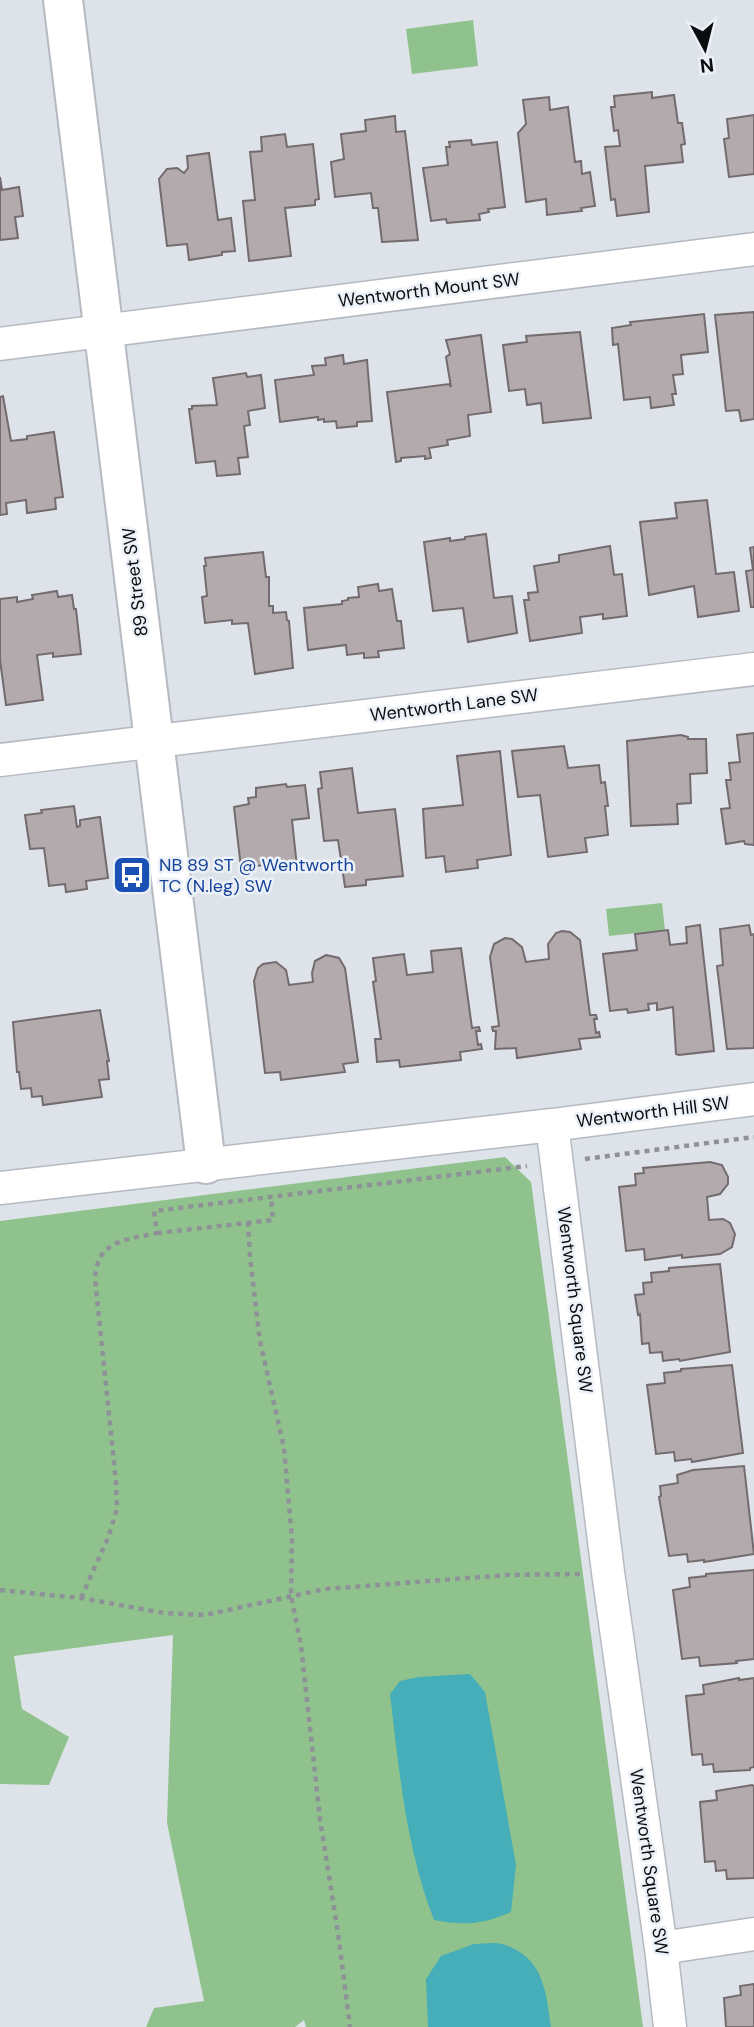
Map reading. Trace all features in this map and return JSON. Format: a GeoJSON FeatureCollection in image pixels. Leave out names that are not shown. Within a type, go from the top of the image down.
{"type":"FeatureCollection","features":[{"type":"Feature","properties":{"kind":"street","name":"89 Street SW"},"geometry":{"type":"LineString","coordinates":[[63,0],[206,1164]]}},
{"type":"Feature","properties":{"kind":"street","name":"Wentworth Mount SW"},"geometry":{"type":"LineString","coordinates":[[0,344],[754,249]]}},
{"type":"Feature","properties":{"kind":"street","name":"Wentworth Lane SW"},"geometry":{"type":"LineString","coordinates":[[0,760],[754,669]]}},
{"type":"Feature","properties":{"kind":"street","name":"Wentworth Hill SW"},"geometry":{"type":"LineString","coordinates":[[552,1125],[754,1099]]}},
{"type":"Feature","properties":{"kind":"street"},"geometry":{"type":"LineString","coordinates":[[0,1188],[552,1125]]}},
{"type":"Feature","properties":{"kind":"street","name":"Wentworth Square SW"},"geometry":{"type":"LineString","coordinates":[[552,1125],[608,1572],[670,2027]]}},
{"type":"Feature","properties":{"kind":"street"},"geometry":{"type":"LineString","coordinates":[[661,1948],[754,1934]]}},
{"type":"Feature","properties":{"kind":"path"},"geometry":{"type":"LineString","coordinates":[[157,1233],[154,1211],[754,1137]]}},
{"type":"Feature","properties":{"kind":"path"},"geometry":{"type":"LineString","coordinates":[[81,1598],[108,1538],[117,1509],[96,1267],[104,1251],[113,1245],[157,1233],[273,1220],[271,1198]]}},
{"type":"Feature","properties":{"kind":"path"},"geometry":{"type":"LineString","coordinates":[[248,1222],[260,1341],[284,1448],[292,1539],[291,1595],[301,1646],[320,1819],[350,2027]]}},
{"type":"Feature","properties":{"kind":"path"},"geometry":{"type":"LineString","coordinates":[[0,1590],[81,1598],[164,1613],[205,1615],[325,1589],[507,1575],[608,1572]]}},
{"type":"Feature","properties":{"kind":"green space"},"geometry":{"type":"Polygon","coordinates":[[[473,20],[478,66],[412,74],[406,29],[473,20]]]}},
{"type":"Feature","properties":{"kind":"green space"},"geometry":{"type":"Polygon","coordinates":[[[662,903],[665,930],[609,936],[606,909],[662,903]]]}},
{"type":"Feature","properties":{"kind":"green space"},"geometry":{"type":"Polygon","coordinates":[[[505,1157],[531,1182],[643,2027],[306,2027],[304,2020],[295,2027],[146,2027],[154,2008],[204,2001],[167,1823],[173,1635],[14,1656],[22,1709],[69,1737],[49,1785],[0,1784],[0,1221],[505,1157]]]}},
{"type":"Feature","properties":{"kind":"water"},"geometry":{"type":"Polygon","coordinates":[[[470,1674],[485,1692],[516,1865],[511,1912],[474,1923],[455,1923],[434,1920],[424,1893],[405,1808],[390,1694],[400,1681],[418,1677],[470,1674]]]}},
{"type":"Feature","properties":{"kind":"water"},"geometry":{"type":"Polygon","coordinates":[[[474,1944],[502,1944],[516,1949],[526,1957],[540,1976],[551,2027],[428,2027],[426,1979],[441,1956],[474,1944]]]}},
{"type":"Feature","properties":{"kind":"building"},"geometry":{"type":"Polygon","coordinates":[[[652,92],[652,98],[674,95],[678,123],[682,123],[685,144],[681,145],[683,162],[645,166],[649,212],[617,216],[615,199],[611,200],[605,147],[620,146],[618,130],[614,131],[611,107],[615,107],[614,96],[652,92]]]}},
{"type":"Feature","properties":{"kind":"building"},"geometry":{"type":"Polygon","coordinates":[[[549,97],[550,110],[568,107],[575,162],[581,161],[582,174],[590,172],[595,206],[581,208],[582,211],[547,215],[546,199],[526,202],[518,133],[526,124],[523,100],[549,97]]]}},
{"type":"Feature","properties":{"kind":"building"},"geometry":{"type":"Polygon","coordinates":[[[754,115],[754,174],[729,177],[724,139],[729,138],[727,119],[754,115]]]}},
{"type":"Feature","properties":{"kind":"building"},"geometry":{"type":"Polygon","coordinates":[[[395,116],[396,132],[405,131],[418,240],[382,242],[378,208],[373,208],[371,193],[335,197],[331,162],[344,159],[341,134],[366,131],[365,120],[395,116]]]}},
{"type":"Feature","properties":{"kind":"building"},"geometry":{"type":"Polygon","coordinates":[[[285,134],[287,147],[313,144],[319,199],[315,200],[315,205],[285,208],[291,256],[249,261],[243,201],[255,200],[250,152],[262,151],[261,137],[285,134]]]}},
{"type":"Feature","properties":{"kind":"building"},"geometry":{"type":"Polygon","coordinates":[[[471,140],[472,145],[497,142],[505,207],[488,209],[489,212],[479,214],[480,220],[447,223],[446,219],[431,221],[423,168],[448,165],[446,147],[450,147],[449,142],[471,140]]]}},
{"type":"Feature","properties":{"kind":"building"},"geometry":{"type":"Polygon","coordinates":[[[209,153],[218,220],[231,218],[235,251],[189,260],[187,244],[167,246],[159,179],[167,169],[177,168],[184,173],[188,168],[187,156],[209,153]]]}},
{"type":"Feature","properties":{"kind":"building"},"geometry":{"type":"Polygon","coordinates":[[[0,177],[2,190],[19,187],[23,216],[15,217],[18,238],[0,240],[0,177]]]}},
{"type":"Feature","properties":{"kind":"building"},"geometry":{"type":"Polygon","coordinates":[[[754,312],[754,419],[741,421],[739,410],[726,411],[715,315],[754,312]]]}},
{"type":"Feature","properties":{"kind":"building"},"geometry":{"type":"Polygon","coordinates":[[[704,314],[708,352],[681,355],[683,374],[673,375],[676,394],[672,394],[674,405],[651,408],[650,397],[624,400],[618,344],[613,345],[612,328],[631,325],[630,322],[704,314]]]}},
{"type":"Feature","properties":{"kind":"building"},"geometry":{"type":"Polygon","coordinates":[[[580,332],[591,418],[543,423],[541,403],[527,405],[525,389],[509,391],[503,345],[527,342],[526,336],[580,332]]]}},
{"type":"Feature","properties":{"kind":"building"},"geometry":{"type":"Polygon","coordinates":[[[481,335],[491,412],[468,415],[470,436],[447,440],[448,445],[429,448],[431,458],[401,458],[401,461],[396,462],[387,392],[449,384],[451,387],[446,357],[450,354],[446,340],[481,335]]]}},
{"type":"Feature","properties":{"kind":"building"},"geometry":{"type":"Polygon","coordinates":[[[343,355],[344,364],[367,360],[372,421],[337,428],[336,421],[324,422],[324,419],[318,420],[318,417],[280,422],[275,380],[314,375],[312,366],[326,365],[325,358],[343,355]]]}},
{"type":"Feature","properties":{"kind":"building"},"geometry":{"type":"Polygon","coordinates":[[[246,373],[247,377],[261,375],[265,408],[248,411],[250,425],[244,426],[248,457],[238,458],[240,474],[217,476],[215,461],[196,463],[189,409],[192,409],[192,406],[217,405],[213,378],[246,373]]]}},
{"type":"Feature","properties":{"kind":"building"},"geometry":{"type":"Polygon","coordinates":[[[3,396],[11,441],[54,432],[63,497],[55,498],[56,509],[27,513],[26,500],[6,503],[7,514],[0,515],[0,397],[3,396]]]}},
{"type":"Feature","properties":{"kind":"building"},"geometry":{"type":"Polygon","coordinates":[[[707,500],[716,574],[734,572],[739,611],[698,617],[694,586],[649,595],[640,522],[677,518],[675,503],[707,500]]]}},
{"type":"Feature","properties":{"kind":"building"},"geometry":{"type":"Polygon","coordinates":[[[486,534],[494,598],[512,596],[517,633],[468,642],[463,608],[433,611],[424,542],[450,538],[450,541],[486,534]]]}},
{"type":"Feature","properties":{"kind":"building"},"geometry":{"type":"Polygon","coordinates":[[[610,546],[614,575],[622,574],[627,616],[603,619],[603,614],[580,617],[582,633],[530,641],[524,600],[529,600],[528,593],[538,592],[534,566],[559,562],[559,555],[610,546]]]}},
{"type":"Feature","properties":{"kind":"building"},"geometry":{"type":"Polygon","coordinates":[[[754,547],[754,607],[751,607],[746,571],[753,570],[750,548],[754,547]]]}},
{"type":"Feature","properties":{"kind":"building"},"geometry":{"type":"Polygon","coordinates":[[[263,552],[266,577],[269,577],[269,606],[273,606],[273,613],[286,612],[289,621],[293,668],[255,674],[248,623],[232,624],[232,620],[205,623],[202,597],[207,596],[204,566],[205,558],[263,552]]]}},
{"type":"Feature","properties":{"kind":"building"},"geometry":{"type":"Polygon","coordinates":[[[378,584],[379,591],[392,589],[397,621],[401,621],[404,648],[378,651],[379,657],[364,658],[364,653],[347,655],[346,645],[308,650],[304,608],[342,604],[342,601],[348,598],[359,597],[358,587],[378,584]]]}},
{"type":"Feature","properties":{"kind":"building"},"geometry":{"type":"Polygon","coordinates":[[[57,591],[58,597],[72,595],[81,654],[53,657],[53,653],[37,655],[43,700],[6,705],[0,660],[0,599],[17,597],[17,602],[33,599],[32,595],[57,591]]]}},
{"type":"Feature","properties":{"kind":"building"},"geometry":{"type":"Polygon","coordinates":[[[754,733],[754,845],[745,844],[744,841],[726,844],[721,809],[730,808],[726,780],[731,780],[729,763],[740,762],[737,735],[754,733]]]}},
{"type":"Feature","properties":{"kind":"building"},"geometry":{"type":"Polygon","coordinates":[[[681,735],[688,739],[706,739],[707,773],[690,774],[691,803],[677,804],[678,824],[631,826],[627,741],[681,735]]]}},
{"type":"Feature","properties":{"kind":"building"},"geometry":{"type":"Polygon","coordinates":[[[564,746],[568,768],[599,765],[601,783],[605,782],[608,835],[585,838],[587,852],[548,857],[540,795],[518,797],[512,751],[564,746]]]}},
{"type":"Feature","properties":{"kind":"building"},"geometry":{"type":"Polygon","coordinates":[[[500,751],[511,855],[477,860],[478,868],[446,872],[444,856],[426,858],[423,809],[463,805],[457,756],[500,751]]]}},
{"type":"Feature","properties":{"kind":"building"},"geometry":{"type":"Polygon","coordinates":[[[352,768],[358,813],[395,809],[403,876],[366,880],[366,885],[345,887],[338,840],[324,841],[318,789],[322,788],[320,772],[352,768]]]}},
{"type":"Feature","properties":{"kind":"building"},"geometry":{"type":"Polygon","coordinates":[[[286,784],[287,787],[305,785],[309,818],[292,820],[297,867],[273,870],[272,864],[241,868],[234,807],[249,804],[248,798],[256,797],[256,788],[286,784]]]}},
{"type":"Feature","properties":{"kind":"building"},"geometry":{"type":"Polygon","coordinates":[[[74,806],[77,827],[80,826],[80,820],[100,817],[108,878],[86,881],[87,889],[66,892],[65,884],[49,886],[44,848],[30,849],[25,815],[74,806]]]}},
{"type":"Feature","properties":{"kind":"building"},"geometry":{"type":"Polygon","coordinates":[[[700,925],[714,1051],[679,1055],[676,1054],[673,1007],[657,1010],[657,1003],[648,1004],[649,1010],[628,1013],[627,1009],[610,1011],[603,954],[637,950],[635,934],[668,930],[670,945],[687,943],[686,927],[700,925]]]}},
{"type":"Feature","properties":{"kind":"building"},"geometry":{"type":"Polygon","coordinates":[[[749,925],[751,935],[754,934],[754,1048],[727,1049],[717,966],[723,965],[720,929],[749,925]]]}},
{"type":"Feature","properties":{"kind":"building"},"geometry":{"type":"Polygon","coordinates":[[[570,932],[580,940],[590,1015],[596,1015],[596,1033],[599,1032],[600,1037],[579,1039],[581,1049],[517,1058],[516,1048],[495,1049],[496,1031],[493,1031],[492,1027],[499,1026],[490,957],[494,944],[505,938],[512,939],[522,947],[526,962],[549,959],[548,944],[556,933],[570,932]]]}},
{"type":"Feature","properties":{"kind":"building"},"geometry":{"type":"Polygon","coordinates":[[[461,948],[472,1028],[479,1027],[480,1031],[476,1031],[478,1045],[481,1044],[482,1049],[460,1052],[461,1060],[400,1067],[399,1060],[377,1062],[375,1039],[381,1039],[373,982],[376,981],[373,958],[404,954],[407,975],[433,972],[431,951],[461,948]]]}},
{"type":"Feature","properties":{"kind":"building"},"geometry":{"type":"Polygon","coordinates":[[[326,955],[339,958],[345,968],[358,1062],[343,1064],[345,1072],[281,1080],[280,1072],[265,1073],[254,981],[258,968],[263,964],[276,962],[286,970],[289,985],[313,982],[315,961],[326,955]]]}},
{"type":"Feature","properties":{"kind":"building"},"geometry":{"type":"Polygon","coordinates":[[[100,1010],[109,1061],[109,1079],[99,1080],[102,1097],[43,1105],[42,1096],[32,1097],[31,1088],[21,1089],[13,1022],[100,1010]]]}},
{"type":"Feature","properties":{"kind":"building"},"geometry":{"type":"Polygon","coordinates":[[[710,1162],[722,1165],[728,1177],[728,1184],[720,1194],[707,1197],[709,1220],[723,1219],[730,1223],[735,1234],[732,1247],[720,1254],[645,1260],[644,1249],[626,1251],[619,1187],[636,1185],[635,1174],[644,1173],[643,1168],[710,1162]]]}},
{"type":"Feature","properties":{"kind":"building"},"geometry":{"type":"Polygon","coordinates":[[[720,1264],[730,1352],[680,1361],[663,1361],[662,1352],[650,1353],[649,1343],[642,1344],[640,1314],[638,1315],[635,1295],[644,1294],[643,1283],[652,1282],[651,1273],[669,1271],[669,1268],[720,1264]]]}},
{"type":"Feature","properties":{"kind":"building"},"geometry":{"type":"Polygon","coordinates":[[[732,1365],[743,1453],[692,1462],[691,1459],[675,1461],[674,1452],[656,1454],[647,1385],[665,1383],[664,1373],[681,1369],[732,1365]]]}},
{"type":"Feature","properties":{"kind":"building"},"geometry":{"type":"Polygon","coordinates":[[[744,1466],[754,1554],[704,1562],[688,1562],[687,1554],[669,1556],[659,1497],[660,1486],[678,1483],[677,1475],[693,1470],[744,1466]]]}},
{"type":"Feature","properties":{"kind":"building"},"geometry":{"type":"Polygon","coordinates":[[[754,1570],[754,1659],[700,1666],[699,1657],[682,1659],[673,1590],[690,1587],[689,1578],[754,1570]]]}},
{"type":"Feature","properties":{"kind":"building"},"geometry":{"type":"Polygon","coordinates":[[[754,1678],[754,1767],[750,1770],[714,1772],[713,1764],[703,1765],[702,1754],[692,1755],[686,1696],[704,1694],[703,1685],[754,1678]]]}},
{"type":"Feature","properties":{"kind":"building"},"geometry":{"type":"Polygon","coordinates":[[[752,1785],[754,1878],[727,1879],[726,1870],[716,1871],[715,1861],[705,1862],[700,1802],[717,1800],[716,1791],[752,1785]]]}},
{"type":"Feature","properties":{"kind":"building"},"geometry":{"type":"Polygon","coordinates":[[[754,1984],[754,2027],[726,2027],[724,1998],[741,1995],[740,1986],[754,1984]]]}},
{"type":"Feature","properties":{"kind":"place","name":"NB 89 ST @ Wentworth TC (N.leg) SW"},"geometry":{"type":"Point","coordinates":[132,875]}}]}
